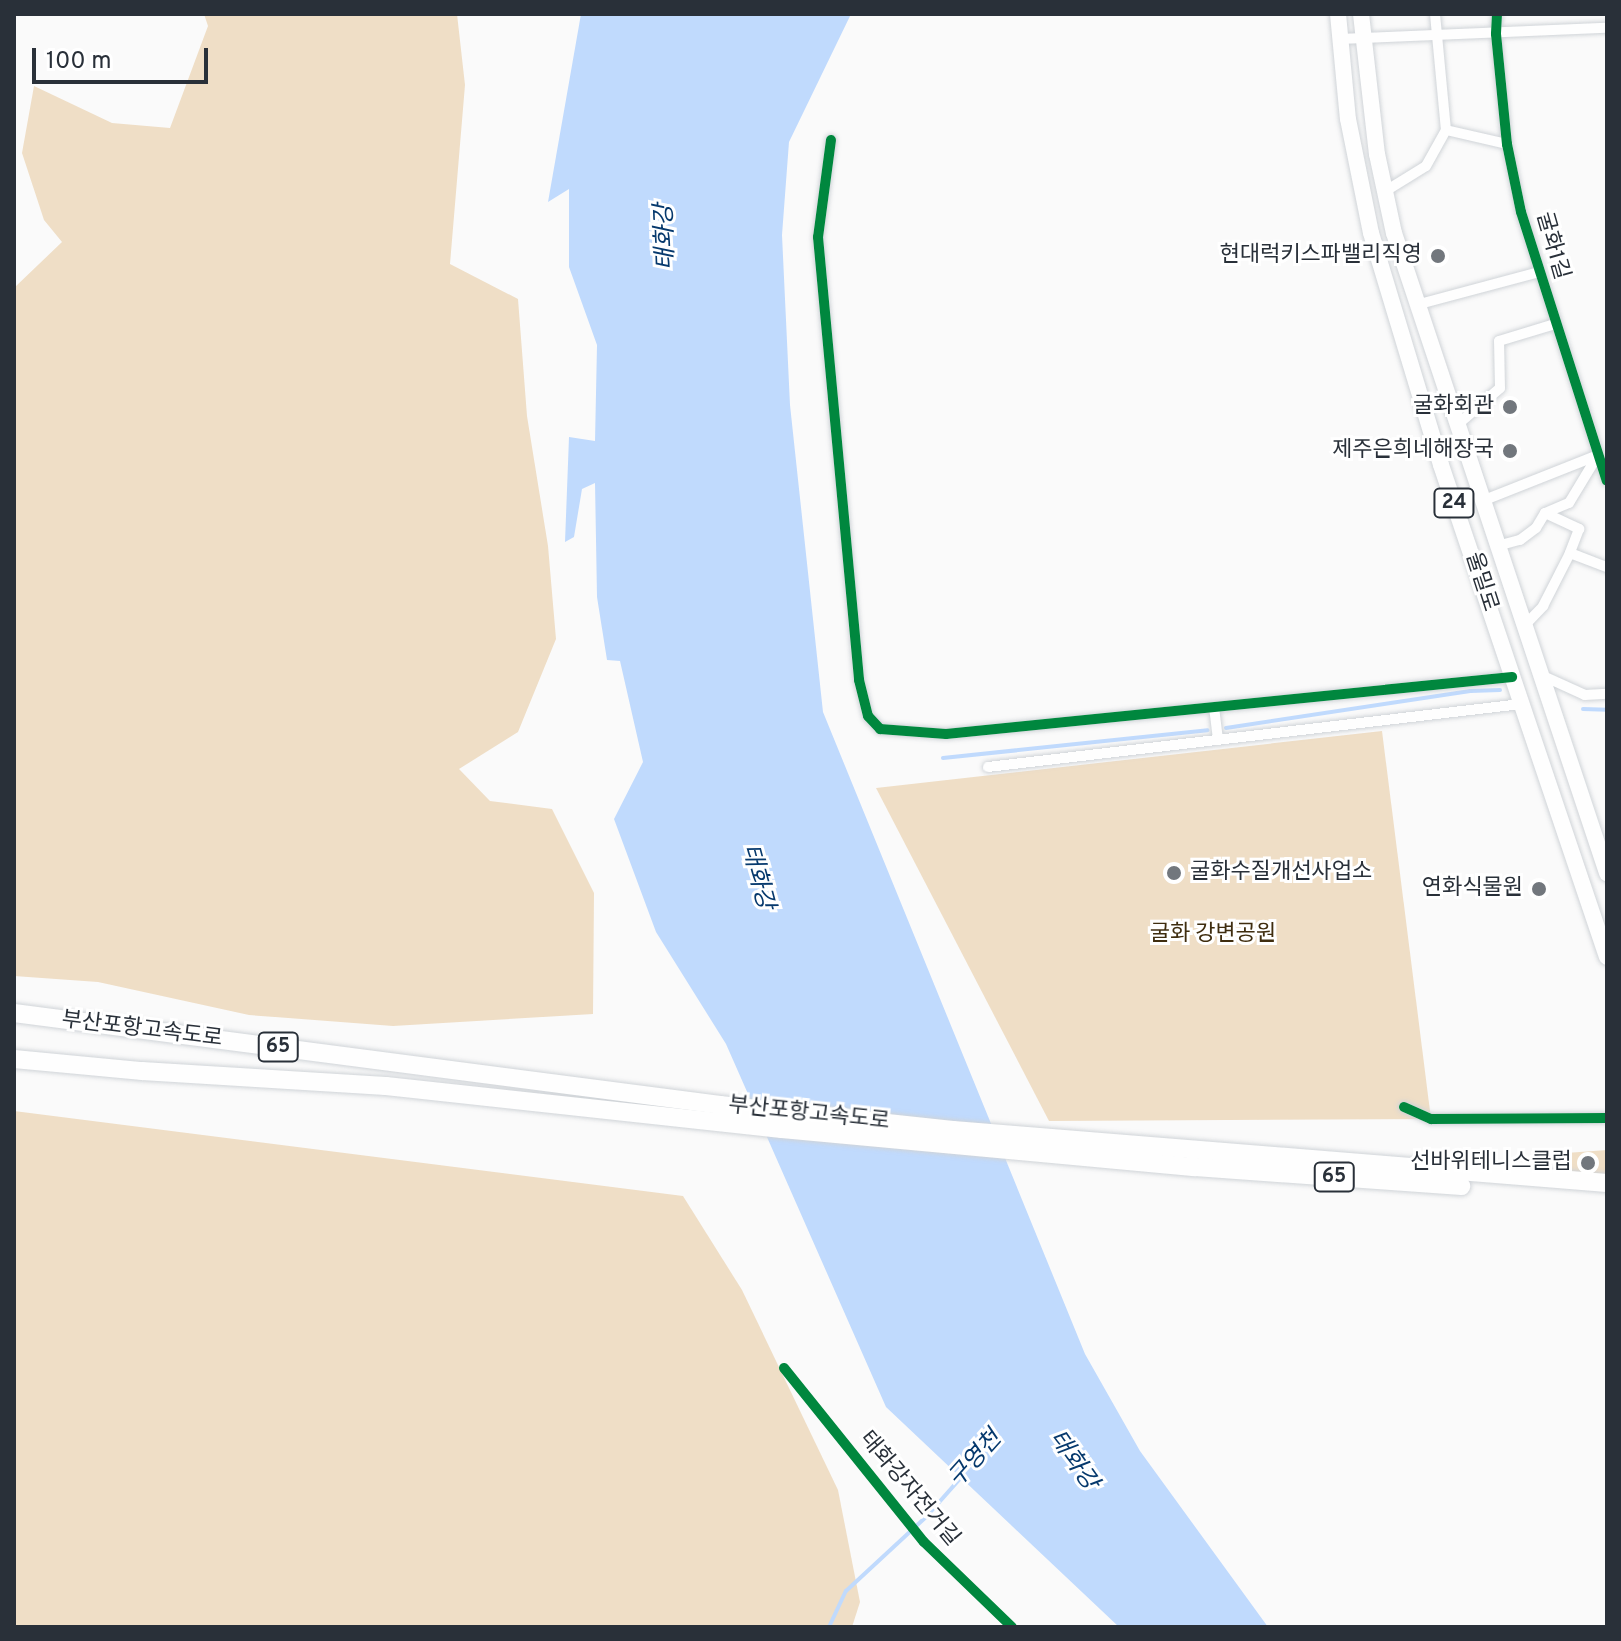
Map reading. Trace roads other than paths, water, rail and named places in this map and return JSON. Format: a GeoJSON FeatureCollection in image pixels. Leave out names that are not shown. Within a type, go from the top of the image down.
{"type":"FeatureCollection","features":[{"type":"Feature","properties":{"kind":"highway","name":"부산포항고속도로"},"geometry":{"type":"LineString","coordinates":[[14,1013],[720,1105],[1066,1141],[1607,1183]]}},
{"type":"Feature","properties":{"kind":"highway","name":"부산포항고속도로"},"geometry":{"type":"LineString","coordinates":[[14,1059],[142,1071],[386,1086],[543,1105],[1195,1167],[1607,1195]]}},
{"type":"Feature","properties":{"kind":"main road","name":"울밀로"},"geometry":{"type":"LineString","coordinates":[[1338,14],[1355,165],[1371,233],[1441,465],[1607,957]]}},
{"type":"Feature","properties":{"kind":"main road","name":"울밀로"},"geometry":{"type":"LineString","coordinates":[[1361,14],[1384,192],[1416,305],[1607,873]]}},
{"type":"Feature","properties":{"kind":"street"},"geometry":{"type":"LineString","coordinates":[[1384,192],[1426,166],[1446,130],[1435,14]]}},
{"type":"Feature","properties":{"kind":"street","name":"굴화1길"},"geometry":{"type":"LineString","coordinates":[[1497,14],[1496,34],[1507,144],[1539,272],[1607,481]]}},
{"type":"Feature","properties":{"kind":"street"},"geometry":{"type":"LineString","coordinates":[[1339,39],[1607,28]]}},
{"type":"Feature","properties":{"kind":"street"},"geometry":{"type":"LineString","coordinates":[[1446,130],[1507,144]]}},
{"type":"Feature","properties":{"kind":"street"},"geometry":{"type":"LineString","coordinates":[[831,140],[818,237],[859,680],[868,716],[880,729],[946,734],[1512,677]]}},
{"type":"Feature","properties":{"kind":"street"},"geometry":{"type":"LineString","coordinates":[[1416,305],[1539,272]]}},
{"type":"Feature","properties":{"kind":"street"},"geometry":{"type":"LineString","coordinates":[[1456,426],[1500,388],[1499,341],[1555,324]]}},
{"type":"Feature","properties":{"kind":"street"},"geometry":{"type":"LineString","coordinates":[[1482,501],[1598,455]]}},
{"type":"Feature","properties":{"kind":"street"},"geometry":{"type":"LineString","coordinates":[[1497,546],[1520,540],[1536,528],[1545,513],[1569,503],[1598,455]]}},
{"type":"Feature","properties":{"kind":"street"},"geometry":{"type":"LineString","coordinates":[[1524,626],[1543,606],[1579,529],[1545,513]]}},
{"type":"Feature","properties":{"kind":"street"},"geometry":{"type":"LineString","coordinates":[[1570,553],[1607,567]]}},
{"type":"Feature","properties":{"kind":"street"},"geometry":{"type":"LineString","coordinates":[[1541,675],[1585,695],[1607,694]]}},
{"type":"Feature","properties":{"kind":"street"},"geometry":{"type":"LineString","coordinates":[[988,767],[1521,704]]}},
{"type":"Feature","properties":{"kind":"street"},"geometry":{"type":"LineString","coordinates":[[1214,707],[1218,739]]}},
{"type":"Feature","properties":{"kind":"street"},"geometry":{"type":"LineString","coordinates":[[1404,1107],[1431,1119],[1607,1118]]}},
{"type":"Feature","properties":{"kind":"water","name":"태화강"},"geometry":{"type":"Polygon","coordinates":[[[581,14],[851,14],[789,142],[782,235],[790,405],[823,712],[1085,1354],[1140,1451],[1268,1627],[1119,1627],[886,1407],[726,1044],[656,932],[614,819],[643,762],[620,661],[607,660],[597,597],[595,483],[582,489],[574,537],[565,542],[569,437],[595,441],[597,345],[569,267],[569,189],[548,202],[581,14]]]}},
{"type":"Feature","properties":{"kind":"waterway"},"geometry":{"type":"LineString","coordinates":[[1226,728],[1470,691],[1500,690]]}},
{"type":"Feature","properties":{"kind":"waterway"},"geometry":{"type":"LineString","coordinates":[[1583,709],[1607,710]]}},
{"type":"Feature","properties":{"kind":"waterway"},"geometry":{"type":"LineString","coordinates":[[943,758],[1208,730]]}},
{"type":"Feature","properties":{"kind":"waterway","name":"구영천"},"geometry":{"type":"LineString","coordinates":[[829,1627],[846,1591],[926,1517],[964,1474]]}},
{"type":"Feature","properties":{"kind":"place","name":"현대럭키스파밸리직영"},"geometry":{"type":"Point","coordinates":[1438,256]}},
{"type":"Feature","properties":{"kind":"place","name":"굴화회관"},"geometry":{"type":"Point","coordinates":[1510,407]}},
{"type":"Feature","properties":{"kind":"place","name":"제주은희네해장국"},"geometry":{"type":"Point","coordinates":[1510,451]}},
{"type":"Feature","properties":{"kind":"place","name":"굴화수질개선사업소"},"geometry":{"type":"Point","coordinates":[1174,873]}},
{"type":"Feature","properties":{"kind":"place","name":"연화식물원"},"geometry":{"type":"Point","coordinates":[1539,889]}},
{"type":"Feature","properties":{"kind":"place","name":"선바위테니스클럽"},"geometry":{"type":"Point","coordinates":[1588,1163]}},
{"type":"Feature","properties":{"kind":"park label","name":"굴화 강변공원"},"geometry":{"type":"Point","coordinates":[1213,935]}}]}
